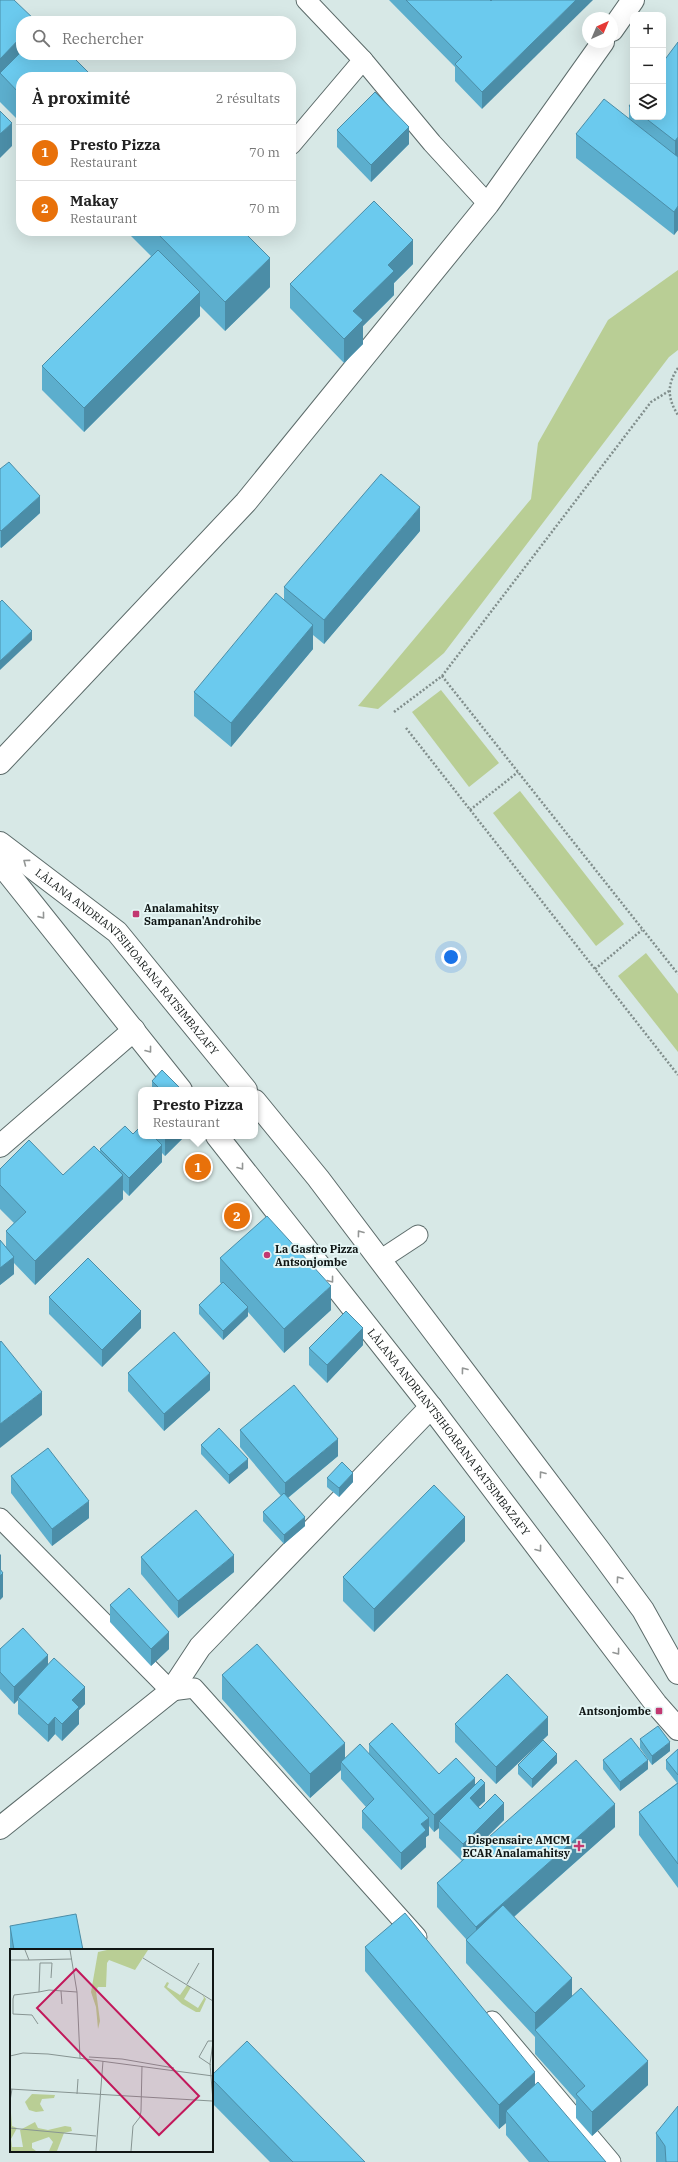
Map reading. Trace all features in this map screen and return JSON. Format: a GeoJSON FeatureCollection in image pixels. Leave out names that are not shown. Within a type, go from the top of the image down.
{"type":"FeatureCollection","features":[{"type":"Feature","properties":{"kind":"main road"},"geometry":{"type":"LineString","coordinates":[[618,21],[633,0]]}},
{"type":"Feature","properties":{"kind":"main road"},"geometry":{"type":"LineString","coordinates":[[0,763],[246,502],[488,204],[599,48]]}},
{"type":"Feature","properties":{"kind":"main road","name":"LÀLANA ANDRIANTSIHOARANA RATSIMBAZAFY"},"geometry":{"type":"LineString","coordinates":[[0,843],[117,932],[244,1087]]}},
{"type":"Feature","properties":{"kind":"main road","name":"LÀLANA ANDRIANTSIHOARANA RATSIMBAZAFY"},"geometry":{"type":"LineString","coordinates":[[0,863],[179,1087]]}},
{"type":"Feature","properties":{"kind":"main road"},"geometry":{"type":"LineString","coordinates":[[0,1146],[134,1030]]}},
{"type":"Feature","properties":{"kind":"main road"},"geometry":{"type":"LineString","coordinates":[[258,1105],[318,1178],[642,1610],[678,1672]]}},
{"type":"Feature","properties":{"kind":"main road","name":"LÀLANA ANDRIANTSIHOARANA RATSIMBAZAFY"},"geometry":{"type":"LineString","coordinates":[[219,1139],[431,1407],[661,1710],[678,1729]]}},
{"type":"Feature","properties":{"kind":"main road"},"geometry":{"type":"LineString","coordinates":[[0,1828],[171,1691],[200,1647],[431,1407]]}},
{"type":"Feature","properties":{"kind":"lane"},"geometry":{"type":"LineString","coordinates":[[306,0],[363,60],[432,144],[488,204]]}},
{"type":"Feature","properties":{"kind":"lane"},"geometry":{"type":"LineString","coordinates":[[296,139],[363,60]]}},
{"type":"Feature","properties":{"kind":"lane"},"geometry":{"type":"LineString","coordinates":[[380,1260],[418,1235]]}},
{"type":"Feature","properties":{"kind":"lane"},"geometry":{"type":"LineString","coordinates":[[0,1518],[171,1691],[194,1688],[428,1950]]}},
{"type":"Feature","properties":{"kind":"lane"},"geometry":{"type":"LineString","coordinates":[[481,2009],[524,2057],[611,2162]]}},
{"type":"Feature","properties":{"kind":"path"},"geometry":{"type":"LineString","coordinates":[[678,368],[672,377],[669,391],[672,405],[678,415]]}},
{"type":"Feature","properties":{"kind":"path"},"geometry":{"type":"LineString","coordinates":[[394,712],[442,676],[651,402],[669,391]]}},
{"type":"Feature","properties":{"kind":"path"},"geometry":{"type":"LineString","coordinates":[[442,676],[678,974]]}},
{"type":"Feature","properties":{"kind":"path"},"geometry":{"type":"LineString","coordinates":[[406,728],[678,1075]]}},
{"type":"Feature","properties":{"kind":"path"},"geometry":{"type":"LineString","coordinates":[[470,810],[518,772]]}},
{"type":"Feature","properties":{"kind":"path"},"geometry":{"type":"LineString","coordinates":[[595,969],[642,930]]}},
{"type":"Feature","properties":{"kind":"green space"},"geometry":{"type":"Polygon","coordinates":[[[678,270],[678,350],[669,357],[444,653],[378,709],[358,706],[531,499],[538,443],[608,320],[678,270]]]}},
{"type":"Feature","properties":{"kind":"green space"},"geometry":{"type":"Polygon","coordinates":[[[441,690],[499,763],[469,787],[412,712],[441,690]]]}},
{"type":"Feature","properties":{"kind":"green space"},"geometry":{"type":"Polygon","coordinates":[[[520,791],[624,924],[596,946],[493,813],[520,791]]]}},
{"type":"Feature","properties":{"kind":"green space"},"geometry":{"type":"Polygon","coordinates":[[[646,953],[678,994],[678,1052],[618,976],[646,953]]]}},
{"type":"Feature","properties":{"kind":"building"},"geometry":{"type":"Polygon","coordinates":[[[0,0],[14,0],[31,16],[16,16],[16,42],[0,59],[0,0]]]}},
{"type":"Feature","properties":{"kind":"building"},"geometry":{"type":"Polygon","coordinates":[[[406,0],[576,0],[482,92],[455,64],[462,57],[406,0]]]}},
{"type":"Feature","properties":{"kind":"building"},"geometry":{"type":"Polygon","coordinates":[[[678,42],[678,137],[675,141],[648,120],[666,120],[666,58],[678,42]]]}},
{"type":"Feature","properties":{"kind":"building"},"geometry":{"type":"Polygon","coordinates":[[[16,57],[16,60],[76,60],[88,72],[16,72],[16,90],[0,73],[16,57]]]}},
{"type":"Feature","properties":{"kind":"building"},"geometry":{"type":"Polygon","coordinates":[[[375,92],[409,127],[371,165],[337,130],[375,92]]]}},
{"type":"Feature","properties":{"kind":"building"},"geometry":{"type":"Polygon","coordinates":[[[604,99],[678,157],[678,206],[674,212],[576,134],[604,99]]]}},
{"type":"Feature","properties":{"kind":"building"},"geometry":{"type":"Polygon","coordinates":[[[0,111],[12,123],[0,134],[0,111]]]}},
{"type":"Feature","properties":{"kind":"building"},"geometry":{"type":"Polygon","coordinates":[[[374,201],[413,240],[388,265],[394,271],[353,311],[363,320],[344,339],[290,284],[374,201]]]}},
{"type":"Feature","properties":{"kind":"building"},"geometry":{"type":"Polygon","coordinates":[[[160,236],[248,236],[270,258],[225,302],[160,236]]]}},
{"type":"Feature","properties":{"kind":"building"},"geometry":{"type":"Polygon","coordinates":[[[158,250],[200,292],[84,408],[42,366],[158,250]]]}},
{"type":"Feature","properties":{"kind":"building"},"geometry":{"type":"Polygon","coordinates":[[[9,462],[40,496],[1,531],[0,469],[9,462]]]}},
{"type":"Feature","properties":{"kind":"building"},"geometry":{"type":"Polygon","coordinates":[[[381,474],[420,507],[324,620],[284,587],[381,474]]]}},
{"type":"Feature","properties":{"kind":"building"},"geometry":{"type":"Polygon","coordinates":[[[276,593],[313,625],[231,723],[194,692],[276,593]]]}},
{"type":"Feature","properties":{"kind":"building"},"geometry":{"type":"Polygon","coordinates":[[[2,600],[32,631],[0,661],[0,602],[2,600]]]}},
{"type":"Feature","properties":{"kind":"building"},"geometry":{"type":"Polygon","coordinates":[[[162,1070],[179,1087],[158,1087],[152,1081],[162,1070]]]}},
{"type":"Feature","properties":{"kind":"building"},"geometry":{"type":"Polygon","coordinates":[[[125,1126],[133,1134],[138,1129],[138,1139],[156,1139],[162,1145],[129,1178],[100,1149],[125,1126]]]}},
{"type":"Feature","properties":{"kind":"building"},"geometry":{"type":"Polygon","coordinates":[[[29,1140],[63,1175],[94,1146],[123,1175],[35,1261],[6,1231],[26,1212],[0,1185],[0,1169],[29,1140]]]}},
{"type":"Feature","properties":{"kind":"building"},"geometry":{"type":"Polygon","coordinates":[[[267,1216],[331,1286],[284,1329],[220,1258],[267,1216]]]}},
{"type":"Feature","properties":{"kind":"building"},"geometry":{"type":"Polygon","coordinates":[[[0,1240],[14,1257],[0,1268],[0,1240]]]}},
{"type":"Feature","properties":{"kind":"building"},"geometry":{"type":"Polygon","coordinates":[[[88,1258],[141,1311],[102,1350],[49,1297],[88,1258]]]}},
{"type":"Feature","properties":{"kind":"building"},"geometry":{"type":"Polygon","coordinates":[[[223,1282],[248,1307],[223,1331],[199,1305],[223,1282]]]}},
{"type":"Feature","properties":{"kind":"building"},"geometry":{"type":"Polygon","coordinates":[[[346,1311],[363,1328],[327,1365],[309,1348],[346,1311]]]}},
{"type":"Feature","properties":{"kind":"building"},"geometry":{"type":"Polygon","coordinates":[[[174,1332],[210,1373],[164,1414],[128,1373],[174,1332]]]}},
{"type":"Feature","properties":{"kind":"building"},"geometry":{"type":"Polygon","coordinates":[[[1,1341],[42,1392],[0,1424],[0,1342],[1,1341]]]}},
{"type":"Feature","properties":{"kind":"building"},"geometry":{"type":"Polygon","coordinates":[[[294,1385],[338,1439],[285,1483],[240,1430],[294,1385]]]}},
{"type":"Feature","properties":{"kind":"building"},"geometry":{"type":"Polygon","coordinates":[[[219,1428],[248,1459],[229,1475],[201,1445],[219,1428]]]}},
{"type":"Feature","properties":{"kind":"building"},"geometry":{"type":"Polygon","coordinates":[[[48,1448],[89,1501],[52,1529],[11,1476],[48,1448]]]}},
{"type":"Feature","properties":{"kind":"building"},"geometry":{"type":"Polygon","coordinates":[[[342,1462],[353,1473],[339,1488],[327,1478],[342,1462]]]}},
{"type":"Feature","properties":{"kind":"building"},"geometry":{"type":"Polygon","coordinates":[[[434,1485],[465,1517],[374,1609],[343,1577],[434,1485]]]}},
{"type":"Feature","properties":{"kind":"building"},"geometry":{"type":"Polygon","coordinates":[[[284,1493],[305,1517],[284,1535],[263,1512],[284,1493]]]}},
{"type":"Feature","properties":{"kind":"building"},"geometry":{"type":"Polygon","coordinates":[[[196,1510],[234,1555],[178,1601],[141,1557],[196,1510]]]}},
{"type":"Feature","properties":{"kind":"building"},"geometry":{"type":"Polygon","coordinates":[[[0,1569],[3,1573],[0,1576],[0,1569]]]}},
{"type":"Feature","properties":{"kind":"building"},"geometry":{"type":"Polygon","coordinates":[[[129,1588],[169,1632],[151,1649],[110,1605],[129,1588]]]}},
{"type":"Feature","properties":{"kind":"building"},"geometry":{"type":"Polygon","coordinates":[[[23,1628],[48,1655],[14,1687],[0,1672],[0,1649],[23,1628]]]}},
{"type":"Feature","properties":{"kind":"building"},"geometry":{"type":"Polygon","coordinates":[[[257,1644],[345,1743],[310,1774],[222,1675],[257,1644]]]}},
{"type":"Feature","properties":{"kind":"building"},"geometry":{"type":"Polygon","coordinates":[[[54,1658],[85,1687],[72,1700],[79,1707],[62,1724],[55,1717],[48,1725],[18,1697],[54,1658]]]}},
{"type":"Feature","properties":{"kind":"building"},"geometry":{"type":"Polygon","coordinates":[[[507,1674],[548,1717],[496,1767],[455,1724],[507,1674]]]}},
{"type":"Feature","properties":{"kind":"building"},"geometry":{"type":"Polygon","coordinates":[[[392,1723],[439,1774],[456,1758],[475,1778],[434,1815],[369,1744],[392,1723]]]}},
{"type":"Feature","properties":{"kind":"building"},"geometry":{"type":"Polygon","coordinates":[[[658,1726],[670,1742],[652,1756],[640,1739],[658,1726]]]}},
{"type":"Feature","properties":{"kind":"building"},"geometry":{"type":"Polygon","coordinates":[[[631,1738],[648,1760],[620,1782],[603,1760],[631,1738]]]}},
{"type":"Feature","properties":{"kind":"building"},"geometry":{"type":"Polygon","coordinates":[[[543,1740],[557,1754],[532,1779],[518,1765],[543,1740]]]}},
{"type":"Feature","properties":{"kind":"building"},"geometry":{"type":"Polygon","coordinates":[[[360,1744],[429,1818],[421,1824],[426,1830],[401,1853],[362,1811],[374,1799],[341,1762],[360,1744]]]}},
{"type":"Feature","properties":{"kind":"building"},"geometry":{"type":"Polygon","coordinates":[[[678,1749],[678,1775],[666,1760],[678,1749]]]}},
{"type":"Feature","properties":{"kind":"building"},"geometry":{"type":"Polygon","coordinates":[[[576,1760],[615,1804],[476,1927],[437,1883],[576,1760]]]}},
{"type":"Feature","properties":{"kind":"building"},"geometry":{"type":"Polygon","coordinates":[[[481,1779],[485,1783],[470,1798],[480,1809],[495,1794],[504,1803],[463,1844],[439,1821],[481,1779]]]}},
{"type":"Feature","properties":{"kind":"building"},"geometry":{"type":"Polygon","coordinates":[[[678,1783],[678,1864],[639,1812],[678,1783]]]}},
{"type":"Feature","properties":{"kind":"building"},"geometry":{"type":"Polygon","coordinates":[[[503,1905],[572,1978],[535,2013],[466,1940],[503,1905]]]}},
{"type":"Feature","properties":{"kind":"building"},"geometry":{"type":"Polygon","coordinates":[[[405,1913],[535,2072],[499,2105],[365,1947],[405,1913]]]}},
{"type":"Feature","properties":{"kind":"building"},"geometry":{"type":"Polygon","coordinates":[[[76,1914],[83,1949],[14,1949],[10,1926],[76,1914]]]}},
{"type":"Feature","properties":{"kind":"building"},"geometry":{"type":"Polygon","coordinates":[[[581,1988],[648,2061],[592,2112],[576,2094],[585,2086],[535,2030],[581,1988]]]}},
{"type":"Feature","properties":{"kind":"building"},"geometry":{"type":"Polygon","coordinates":[[[247,2041],[365,2162],[293,2162],[213,2080],[213,2074],[247,2041]]]}},
{"type":"Feature","properties":{"kind":"building"},"geometry":{"type":"Polygon","coordinates":[[[538,2082],[606,2162],[549,2162],[506,2111],[538,2082]]]}},
{"type":"Feature","properties":{"kind":"building"},"geometry":{"type":"Polygon","coordinates":[[[678,2106],[678,2162],[666,2162],[665,2146],[656,2133],[678,2106]]]}},
{"type":"Feature","properties":{"kind":"place","name":"Analamahitsy Sampanan'Androhibe"},"geometry":{"type":"Point","coordinates":[136,914]}},
{"type":"Feature","properties":{"kind":"place","name":"Presto Pizza"},"geometry":{"type":"Point","coordinates":[198,1167]}},
{"type":"Feature","properties":{"kind":"place","name":"Makay"},"geometry":{"type":"Point","coordinates":[237,1216]}},
{"type":"Feature","properties":{"kind":"place","name":"La Gastro Pizza Antsonjombe"},"geometry":{"type":"Point","coordinates":[267,1255]}},
{"type":"Feature","properties":{"kind":"place","name":"Antsonjombe"},"geometry":{"type":"Point","coordinates":[659,1711]}},
{"type":"Feature","properties":{"kind":"place","name":"Dispensaire AMCM ECAR Analamahitsy"},"geometry":{"type":"Point","coordinates":[579,1846]}}]}
